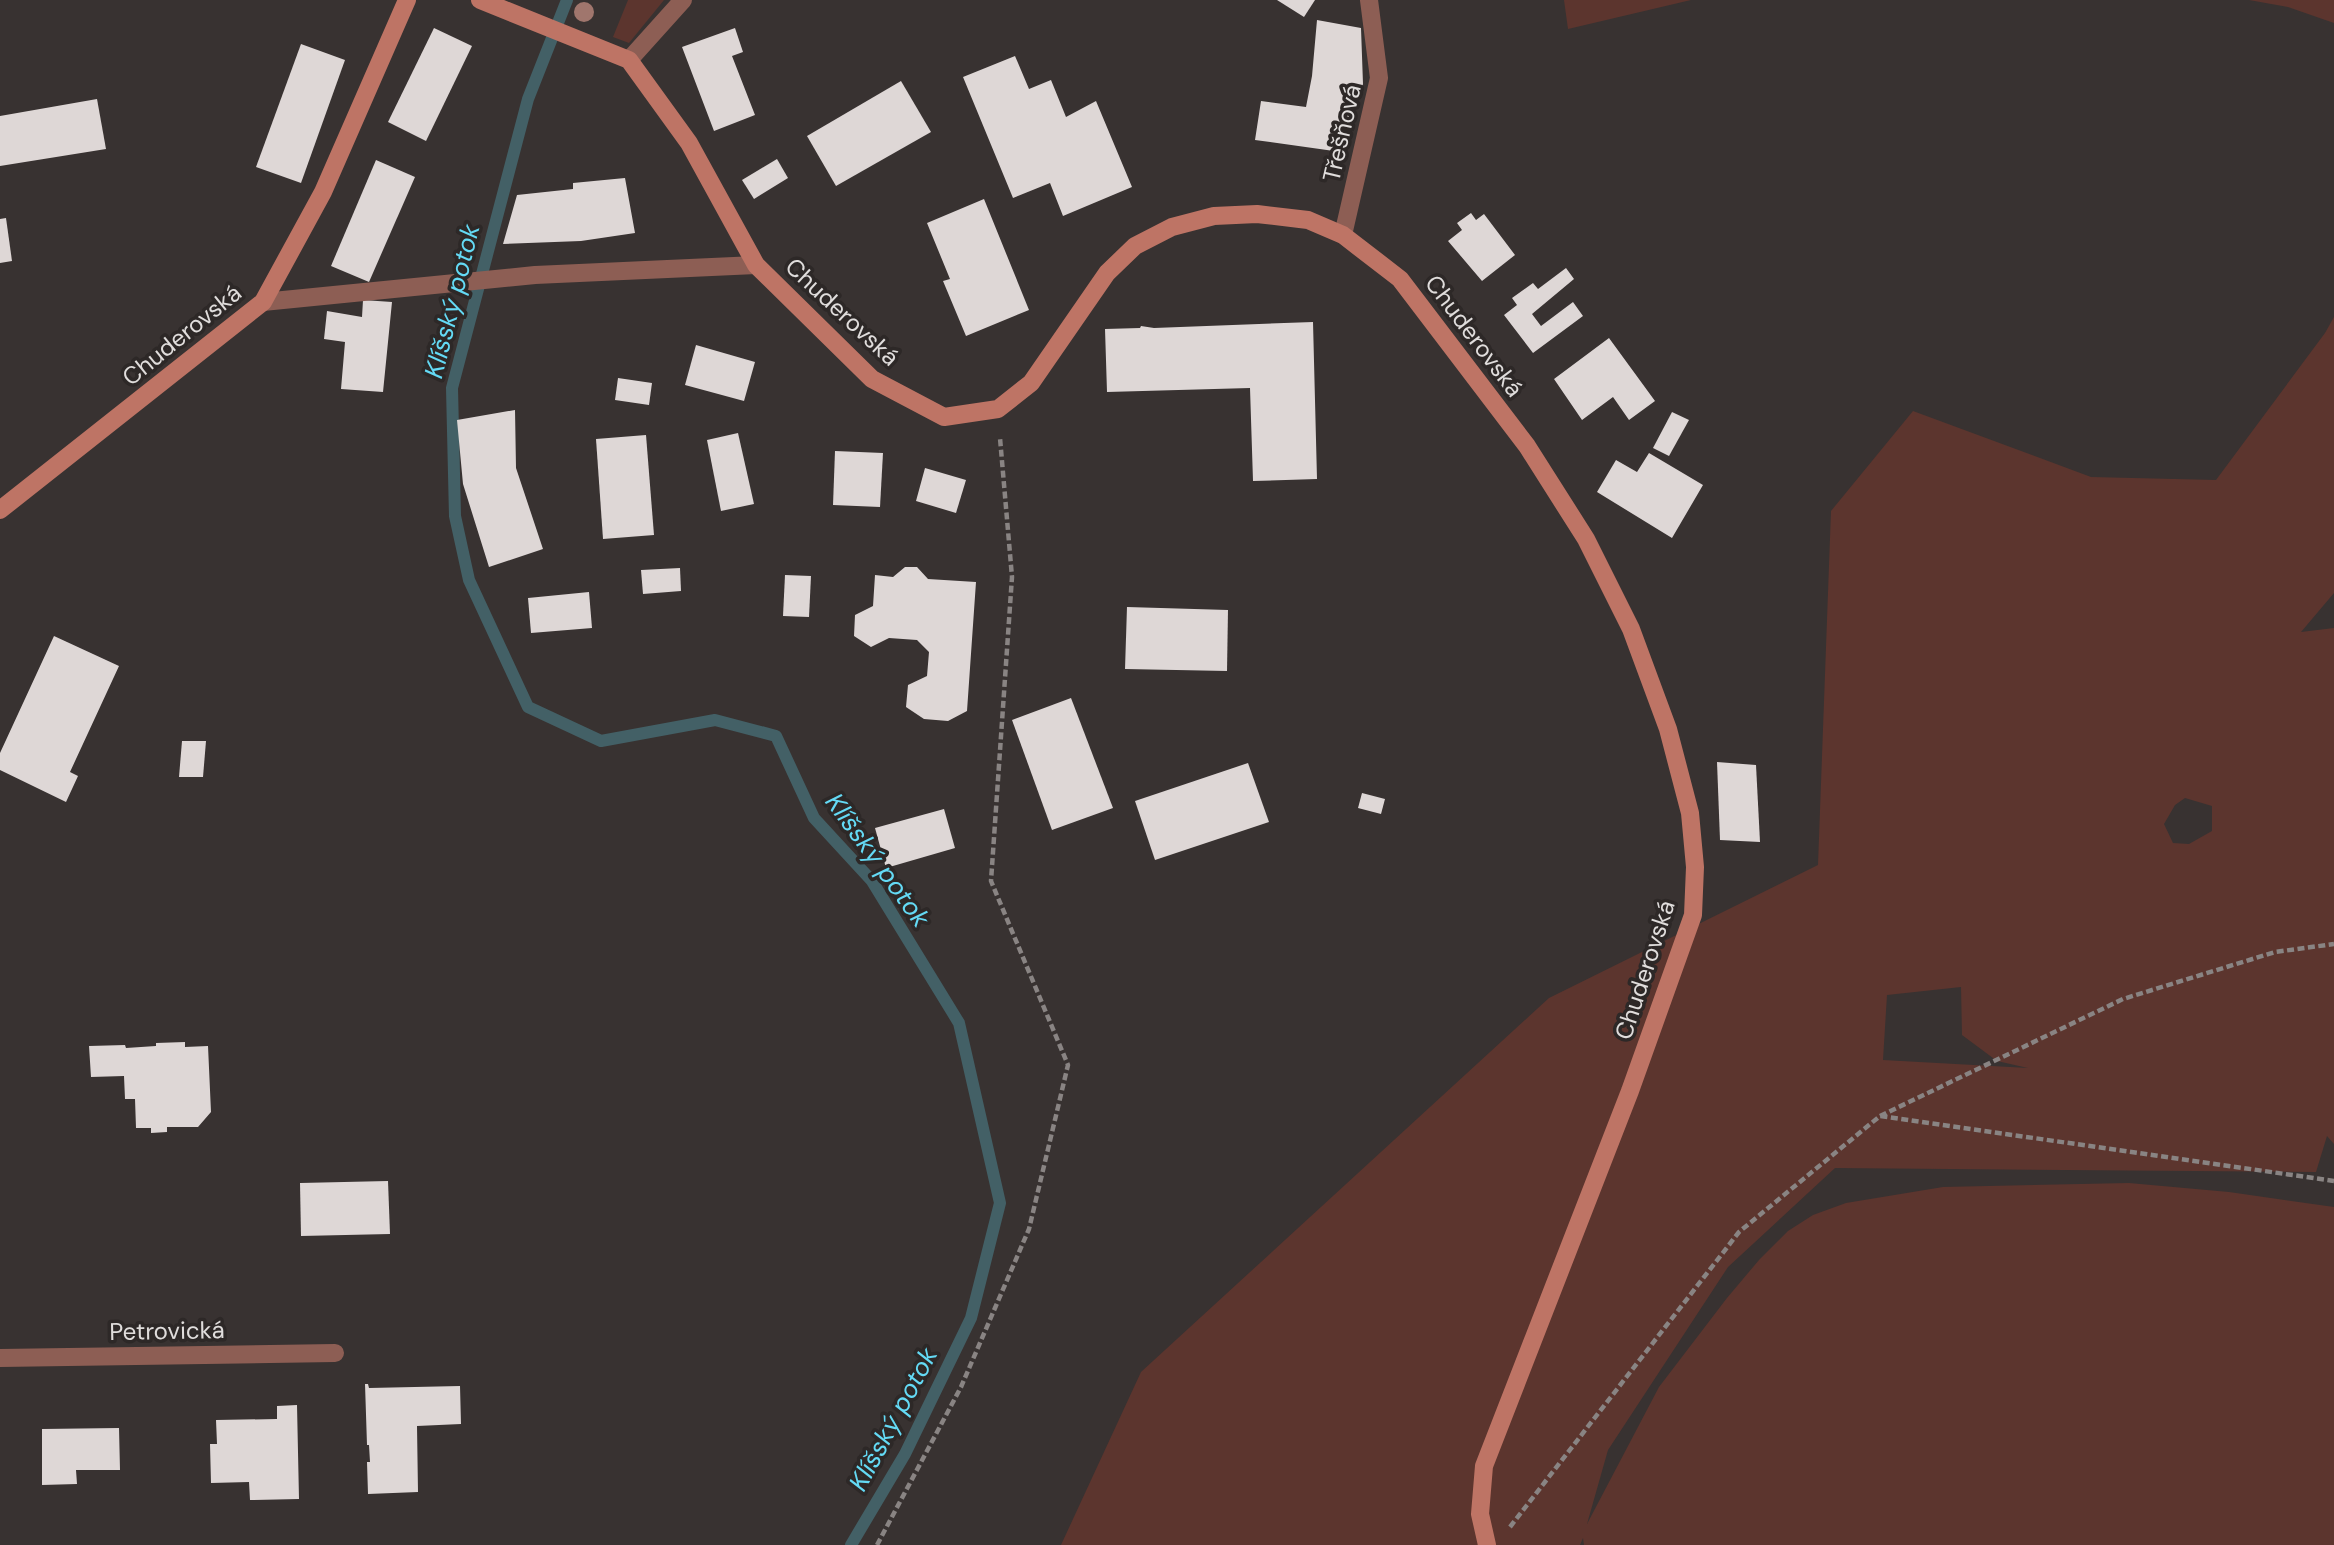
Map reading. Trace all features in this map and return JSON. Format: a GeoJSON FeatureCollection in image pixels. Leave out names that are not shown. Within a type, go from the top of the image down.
{"type":"FeatureCollection","features":[{"type":"Feature","properties":{"kind":"street","name":"Chuderovská"},"geometry":{"type":"LineString","coordinates":[[0,510],[263,302],[323,192],[407,0]]}},
{"type":"Feature","properties":{"kind":"street"},"geometry":{"type":"LineString","coordinates":[[480,0],[629,60],[683,0]]}},
{"type":"Feature","properties":{"kind":"street","name":"Třešňová"},"geometry":{"type":"LineString","coordinates":[[1343,235],[1379,78],[1369,0]]}},
{"type":"Feature","properties":{"kind":"street","name":"Chuderovská"},"geometry":{"type":"LineString","coordinates":[[629,60],[689,143],[756,265],[872,379],[944,417],[998,409],[1031,383],[1107,273],[1135,246],[1171,227],[1214,216],[1257,215],[1308,220],[1343,235],[1400,279],[1527,446],[1586,539],[1636,641],[1668,729],[1690,813],[1695,867],[1693,915],[1630,1091],[1484,1466],[1480,1514],[1487,1545]]}},
{"type":"Feature","properties":{"kind":"street"},"geometry":{"type":"LineString","coordinates":[[263,302],[507,278],[756,265]]}},
{"type":"Feature","properties":{"kind":"street","name":"Petrovická"},"geometry":{"type":"LineString","coordinates":[[0,1358],[335,1353]]}},
{"type":"Feature","properties":{"kind":"path"},"geometry":{"type":"LineString","coordinates":[[877,1545],[961,1387],[1029,1229],[1068,1065],[991,881],[1012,577],[998,409]]}},
{"type":"Feature","properties":{"kind":"path"},"geometry":{"type":"LineString","coordinates":[[1504,1534],[1739,1232],[1880,1116],[2123,999],[2275,952],[2334,944]]}},
{"type":"Feature","properties":{"kind":"path"},"geometry":{"type":"LineString","coordinates":[[1880,1116],[2334,1181]]}},
{"type":"Feature","properties":{"kind":"shaded area"},"geometry":{"type":"Polygon","coordinates":[[[628,0],[664,0],[629,43],[613,37],[628,0]]]}},
{"type":"Feature","properties":{"kind":"shaded area"},"geometry":{"type":"Polygon","coordinates":[[[1564,0],[1691,0],[1568,29],[1564,0]]]}},
{"type":"Feature","properties":{"kind":"shaded area"},"geometry":{"type":"Polygon","coordinates":[[[2249,0],[2334,0],[2334,23],[2288,7],[2249,0]]]}},
{"type":"Feature","properties":{"kind":"shaded area"},"geometry":{"type":"Polygon","coordinates":[[[2334,317],[2334,593],[2301,632],[2334,628],[2334,1144],[2327,1136],[2316,1172],[1835,1168],[1728,1267],[1608,1450],[1587,1524],[1659,1387],[1759,1260],[1788,1231],[1813,1215],[1846,1203],[1943,1187],[2129,1183],[2229,1192],[2334,1207],[2334,1545],[1584,1545],[1583,1538],[1580,1545],[1061,1545],[1141,1372],[1549,998],[1818,865],[1831,511],[1913,411],[2091,477],[2216,480],[2334,317]],[[2185,798],[2175,805],[2164,824],[2173,843],[2189,844],[2212,831],[2212,806],[2185,798]],[[1961,987],[1887,995],[1883,1060],[2028,1068],[1997,1061],[1962,1035],[1961,987]]]}},
{"type":"Feature","properties":{"kind":"building"},"geometry":{"type":"Polygon","coordinates":[[[1277,0],[1315,0],[1304,17],[1277,0]]]}},
{"type":"Feature","properties":{"kind":"building"},"geometry":{"type":"Polygon","coordinates":[[[1317,20],[1361,28],[1363,84],[1341,152],[1255,140],[1261,101],[1306,107],[1317,20]]]}},
{"type":"Feature","properties":{"kind":"building"},"geometry":{"type":"Polygon","coordinates":[[[434,28],[472,46],[426,141],[388,122],[434,28]]]}},
{"type":"Feature","properties":{"kind":"building"},"geometry":{"type":"Polygon","coordinates":[[[735,28],[743,52],[732,56],[755,115],[714,131],[682,47],[735,28]]]}},
{"type":"Feature","properties":{"kind":"building"},"geometry":{"type":"Polygon","coordinates":[[[301,44],[345,60],[301,183],[256,167],[301,44]]]}},
{"type":"Feature","properties":{"kind":"building"},"geometry":{"type":"Polygon","coordinates":[[[1015,56],[1029,89],[1051,80],[1066,117],[1096,101],[1132,187],[1063,216],[1050,183],[1013,198],[963,77],[1015,56]]]}},
{"type":"Feature","properties":{"kind":"building"},"geometry":{"type":"Polygon","coordinates":[[[901,81],[931,132],[836,186],[807,136],[901,81]]]}},
{"type":"Feature","properties":{"kind":"building"},"geometry":{"type":"Polygon","coordinates":[[[97,99],[106,149],[0,166],[0,116],[97,99]]]}},
{"type":"Feature","properties":{"kind":"building"},"geometry":{"type":"Polygon","coordinates":[[[777,159],[788,178],[754,199],[742,180],[777,159]]]}},
{"type":"Feature","properties":{"kind":"building"},"geometry":{"type":"Polygon","coordinates":[[[376,160],[415,177],[369,282],[331,266],[376,160]]]}},
{"type":"Feature","properties":{"kind":"building"},"geometry":{"type":"Polygon","coordinates":[[[625,178],[635,233],[581,241],[503,244],[517,195],[573,189],[573,183],[625,178]]]}},
{"type":"Feature","properties":{"kind":"building"},"geometry":{"type":"Polygon","coordinates":[[[984,199],[1029,310],[966,336],[943,281],[950,279],[927,223],[984,199]]]}},
{"type":"Feature","properties":{"kind":"building"},"geometry":{"type":"Polygon","coordinates":[[[1471,213],[1476,220],[1484,214],[1515,255],[1482,281],[1448,241],[1462,230],[1457,223],[1471,213]]]}},
{"type":"Feature","properties":{"kind":"building"},"geometry":{"type":"Polygon","coordinates":[[[6,218],[12,261],[0,263],[0,219],[6,218]]]}},
{"type":"Feature","properties":{"kind":"building"},"geometry":{"type":"Polygon","coordinates":[[[1566,268],[1574,279],[1532,314],[1541,326],[1573,302],[1583,316],[1533,353],[1504,315],[1517,305],[1512,298],[1533,283],[1538,289],[1566,268]]]}},
{"type":"Feature","properties":{"kind":"building"},"geometry":{"type":"Polygon","coordinates":[[[363,300],[392,302],[383,392],[341,389],[345,342],[324,339],[327,311],[362,317],[363,300]]]}},
{"type":"Feature","properties":{"kind":"building"},"geometry":{"type":"Polygon","coordinates":[[[1313,322],[1317,479],[1253,481],[1250,388],[1107,392],[1105,329],[1313,322]]]}},
{"type":"Feature","properties":{"kind":"building"},"geometry":{"type":"Polygon","coordinates":[[[1609,338],[1655,401],[1629,420],[1613,397],[1582,420],[1554,379],[1609,338]]]}},
{"type":"Feature","properties":{"kind":"building"},"geometry":{"type":"Polygon","coordinates":[[[696,345],[755,362],[744,401],[685,385],[696,345]]]}},
{"type":"Feature","properties":{"kind":"building"},"geometry":{"type":"Polygon","coordinates":[[[618,378],[652,383],[649,405],[615,400],[618,378]]]}},
{"type":"Feature","properties":{"kind":"building"},"geometry":{"type":"Polygon","coordinates":[[[515,410],[516,468],[543,549],[489,567],[463,484],[457,420],[515,410]]]}},
{"type":"Feature","properties":{"kind":"building"},"geometry":{"type":"Polygon","coordinates":[[[1672,412],[1689,420],[1669,456],[1653,448],[1672,412]]]}},
{"type":"Feature","properties":{"kind":"building"},"geometry":{"type":"Polygon","coordinates":[[[738,433],[754,504],[721,511],[707,440],[738,433]]]}},
{"type":"Feature","properties":{"kind":"building"},"geometry":{"type":"Polygon","coordinates":[[[646,435],[654,535],[603,539],[596,439],[646,435]]]}},
{"type":"Feature","properties":{"kind":"building"},"geometry":{"type":"Polygon","coordinates":[[[835,451],[883,453],[880,507],[833,505],[835,451]]]}},
{"type":"Feature","properties":{"kind":"building"},"geometry":{"type":"Polygon","coordinates":[[[1649,453],[1703,485],[1672,538],[1597,492],[1616,460],[1637,472],[1649,453]]]}},
{"type":"Feature","properties":{"kind":"building"},"geometry":{"type":"Polygon","coordinates":[[[925,468],[966,480],[956,513],[916,501],[925,468]]]}},
{"type":"Feature","properties":{"kind":"building"},"geometry":{"type":"Polygon","coordinates":[[[905,567],[917,567],[928,579],[976,582],[967,711],[948,721],[924,719],[906,707],[908,685],[927,676],[929,652],[917,640],[889,638],[871,647],[854,636],[855,615],[873,606],[875,575],[893,577],[905,567]]]}},
{"type":"Feature","properties":{"kind":"building"},"geometry":{"type":"Polygon","coordinates":[[[680,568],[681,591],[643,594],[641,570],[680,568]]]}},
{"type":"Feature","properties":{"kind":"building"},"geometry":{"type":"Polygon","coordinates":[[[785,575],[811,576],[809,617],[783,616],[785,575]]]}},
{"type":"Feature","properties":{"kind":"building"},"geometry":{"type":"Polygon","coordinates":[[[589,592],[592,628],[531,633],[528,598],[589,592]]]}},
{"type":"Feature","properties":{"kind":"building"},"geometry":{"type":"Polygon","coordinates":[[[1127,607],[1228,610],[1227,671],[1125,669],[1127,607]]]}},
{"type":"Feature","properties":{"kind":"building"},"geometry":{"type":"Polygon","coordinates":[[[54,636],[119,666],[70,772],[78,776],[66,802],[0,770],[0,753],[54,636]]]}},
{"type":"Feature","properties":{"kind":"building"},"geometry":{"type":"Polygon","coordinates":[[[1071,698],[1113,808],[1052,830],[1012,720],[1071,698]]]}},
{"type":"Feature","properties":{"kind":"building"},"geometry":{"type":"Polygon","coordinates":[[[182,741],[206,741],[203,777],[179,777],[182,741]]]}},
{"type":"Feature","properties":{"kind":"building"},"geometry":{"type":"Polygon","coordinates":[[[1717,762],[1756,765],[1760,842],[1720,840],[1717,762]]]}},
{"type":"Feature","properties":{"kind":"building"},"geometry":{"type":"Polygon","coordinates":[[[1248,763],[1269,822],[1155,860],[1135,801],[1248,763]]]}},
{"type":"Feature","properties":{"kind":"building"},"geometry":{"type":"Polygon","coordinates":[[[1362,793],[1385,799],[1381,814],[1358,808],[1362,793]]]}},
{"type":"Feature","properties":{"kind":"building"},"geometry":{"type":"Polygon","coordinates":[[[944,809],[955,848],[886,868],[875,828],[944,809]]]}},
{"type":"Feature","properties":{"kind":"building"},"geometry":{"type":"Polygon","coordinates":[[[185,1042],[185,1047],[208,1046],[211,1112],[198,1127],[167,1127],[167,1132],[151,1133],[151,1128],[136,1128],[135,1099],[125,1099],[124,1076],[91,1077],[89,1046],[125,1045],[126,1048],[185,1042]]]}},
{"type":"Feature","properties":{"kind":"building"},"geometry":{"type":"Polygon","coordinates":[[[388,1181],[390,1234],[301,1236],[300,1183],[388,1181]]]}},
{"type":"Feature","properties":{"kind":"building"},"geometry":{"type":"Polygon","coordinates":[[[365,1384],[368,1384],[369,1388],[460,1386],[461,1424],[417,1426],[418,1492],[368,1494],[367,1462],[370,1462],[365,1384]]]}},
{"type":"Feature","properties":{"kind":"building"},"geometry":{"type":"Polygon","coordinates":[[[297,1405],[299,1499],[250,1500],[249,1482],[211,1483],[210,1444],[217,1444],[216,1420],[277,1419],[277,1406],[297,1405]]]}},
{"type":"Feature","properties":{"kind":"building"},"geometry":{"type":"Polygon","coordinates":[[[119,1428],[120,1470],[76,1470],[77,1484],[42,1485],[42,1429],[119,1428]]]}},
{"type":"Feature","properties":{"kind":"waterway","name":"Klíšský potok"},"geometry":{"type":"LineString","coordinates":[[567,0],[528,99],[452,388],[455,516],[469,580],[528,707],[601,741],[715,720],[776,736],[814,818],[872,881],[959,1023],[1000,1203],[971,1318],[905,1454],[851,1545]]}}]}
